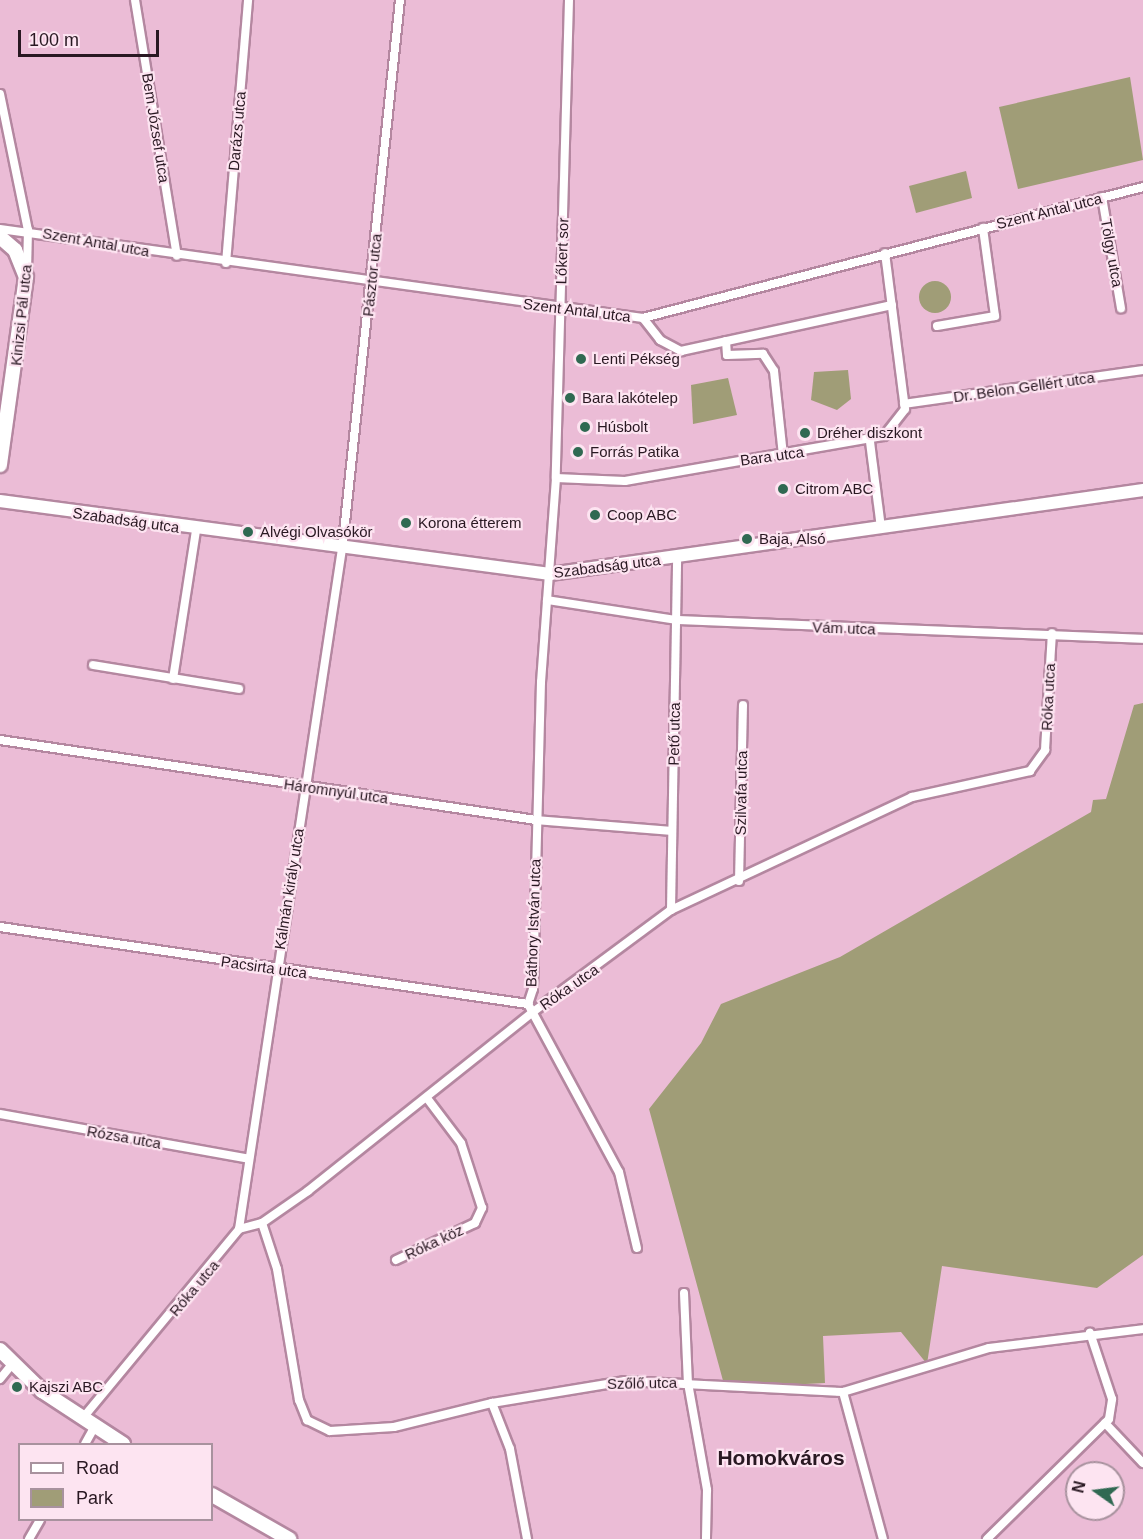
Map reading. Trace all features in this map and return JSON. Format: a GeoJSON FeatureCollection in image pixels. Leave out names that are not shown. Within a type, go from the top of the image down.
{"type":"FeatureCollection","features":[{"type":"Feature","properties":{"kind":"main road"},"geometry":{"type":"LineString","coordinates":[[0,237],[15,250],[26,277]]}},
{"type":"Feature","properties":{"kind":"main road","name":"Kinizsi Pál utca"},"geometry":{"type":"LineString","coordinates":[[0,465],[26,277]]}},
{"type":"Feature","properties":{"kind":"main road","name":"Szabadság utca"},"geometry":{"type":"LineString","coordinates":[[0,501],[196,530],[550,574],[1143,490]]}},
{"type":"Feature","properties":{"kind":"main road"},"geometry":{"type":"LineString","coordinates":[[0,1350],[82,1419],[121,1443]]}},
{"type":"Feature","properties":{"kind":"main road"},"geometry":{"type":"LineString","coordinates":[[213,1496],[289,1539]]}},
{"type":"Feature","properties":{"kind":"street","name":"Bem József utca"},"geometry":{"type":"LineString","coordinates":[[135,0],[177,256]]}},
{"type":"Feature","properties":{"kind":"street","name":"Darázs utca"},"geometry":{"type":"LineString","coordinates":[[226,263],[248,0]]}},
{"type":"Feature","properties":{"kind":"street","name":"Pásztor utca"},"geometry":{"type":"LineString","coordinates":[[340,549],[372,284],[400,0]]}},
{"type":"Feature","properties":{"kind":"street","name":"Lőkert sor"},"geometry":{"type":"LineString","coordinates":[[550,574],[556,478],[569,0]]}},
{"type":"Feature","properties":{"kind":"street","name":"Kinizsi Pál utca"},"geometry":{"type":"LineString","coordinates":[[0,94],[28,230],[26,277]]}},
{"type":"Feature","properties":{"kind":"street","name":"Szent Antal utca"},"geometry":{"type":"LineString","coordinates":[[0,229],[28,230],[177,256],[372,284],[643,318],[1143,187]]}},
{"type":"Feature","properties":{"kind":"street","name":"Tölgy utca"},"geometry":{"type":"LineString","coordinates":[[1102,197],[1121,308]]}},
{"type":"Feature","properties":{"kind":"street"},"geometry":{"type":"LineString","coordinates":[[938,326],[995,316],[983,228]]}},
{"type":"Feature","properties":{"kind":"street"},"geometry":{"type":"LineString","coordinates":[[885,253],[904,404]]}},
{"type":"Feature","properties":{"kind":"street"},"geometry":{"type":"LineString","coordinates":[[643,318],[660,340],[681,351],[892,305]]}},
{"type":"Feature","properties":{"kind":"street"},"geometry":{"type":"LineString","coordinates":[[726,341],[727,355],[763,354],[774,371],[783,455]]}},
{"type":"Feature","properties":{"kind":"street","name":"Dr. Belon Gellért utca"},"geometry":{"type":"LineString","coordinates":[[904,404],[1143,370]]}},
{"type":"Feature","properties":{"kind":"street","name":"Bara utca"},"geometry":{"type":"LineString","coordinates":[[556,478],[625,481],[870,442],[897,425],[904,404]]}},
{"type":"Feature","properties":{"kind":"street"},"geometry":{"type":"LineString","coordinates":[[870,442],[881,528]]}},
{"type":"Feature","properties":{"kind":"street"},"geometry":{"type":"LineString","coordinates":[[173,679],[196,530]]}},
{"type":"Feature","properties":{"kind":"street","name":"Kálmán király utca"},"geometry":{"type":"LineString","coordinates":[[239,1229],[340,549]]}},
{"type":"Feature","properties":{"kind":"street","name":"Pető utca"},"geometry":{"type":"LineString","coordinates":[[671,910],[677,557]]}},
{"type":"Feature","properties":{"kind":"street","name":"Báthory István utca"},"geometry":{"type":"LineString","coordinates":[[530,1008],[533,989],[536,820],[550,574]]}},
{"type":"Feature","properties":{"kind":"street","name":"Vám utca"},"geometry":{"type":"LineString","coordinates":[[547,600],[676,620],[1052,633],[1143,639]]}},
{"type":"Feature","properties":{"kind":"street","name":"Róka utca"},"geometry":{"type":"LineString","coordinates":[[82,1419],[239,1229],[262,1223],[427,1098],[530,1008],[671,910],[739,881],[851,822],[912,797],[1030,771],[1045,750],[1052,633]]}},
{"type":"Feature","properties":{"kind":"street"},"geometry":{"type":"LineString","coordinates":[[93,665],[239,688]]}},
{"type":"Feature","properties":{"kind":"street","name":"Szilvafa utca"},"geometry":{"type":"LineString","coordinates":[[739,881],[743,705]]}},
{"type":"Feature","properties":{"kind":"street","name":"Háromnyúl utca"},"geometry":{"type":"LineString","coordinates":[[0,740],[536,820],[672,831]]}},
{"type":"Feature","properties":{"kind":"street","name":"Pacsirta utca"},"geometry":{"type":"LineString","coordinates":[[0,927],[530,1008]]}},
{"type":"Feature","properties":{"kind":"street"},"geometry":{"type":"LineString","coordinates":[[530,1008],[619,1172],[637,1248]]}},
{"type":"Feature","properties":{"kind":"street","name":"Róka köz"},"geometry":{"type":"LineString","coordinates":[[396,1260],[475,1223],[482,1208],[461,1143],[427,1098]]}},
{"type":"Feature","properties":{"kind":"street","name":"Rózsa utca"},"geometry":{"type":"LineString","coordinates":[[0,1114],[249,1159]]}},
{"type":"Feature","properties":{"kind":"street","name":"Szőlő utca"},"geometry":{"type":"LineString","coordinates":[[262,1223],[277,1269],[307,1420],[353,1433],[492,1403],[626,1381],[843,1392],[989,1348],[1090,1333],[1143,1329]]}},
{"type":"Feature","properties":{"kind":"street"},"geometry":{"type":"LineString","coordinates":[[684,1293],[688,1383],[706,1490],[706,1539]]}},
{"type":"Feature","properties":{"kind":"street"},"geometry":{"type":"LineString","coordinates":[[987,1539],[1105,1423],[1112,1399],[1090,1333]]}},
{"type":"Feature","properties":{"kind":"street"},"geometry":{"type":"LineString","coordinates":[[0,1379],[14,1362]]}},
{"type":"Feature","properties":{"kind":"street"},"geometry":{"type":"LineString","coordinates":[[843,1392],[884,1539]]}},
{"type":"Feature","properties":{"kind":"street"},"geometry":{"type":"LineString","coordinates":[[492,1403],[510,1449],[527,1539]]}},
{"type":"Feature","properties":{"kind":"street"},"geometry":{"type":"LineString","coordinates":[[1105,1423],[1143,1463]]}},
{"type":"Feature","properties":{"kind":"street"},"geometry":{"type":"LineString","coordinates":[[86,1443],[94,1428]]}},
{"type":"Feature","properties":{"kind":"street"},"geometry":{"type":"LineString","coordinates":[[28,1539],[39,1521]]}},
{"type":"Feature","properties":{"kind":"green space"},"geometry":{"type":"Polygon","coordinates":[[[1130,77],[1143,160],[1018,189],[999,107],[1130,77]]]}},
{"type":"Feature","properties":{"kind":"green space"},"geometry":{"type":"Polygon","coordinates":[[[966,171],[972,198],[916,213],[909,186],[966,171]]]}},
{"type":"Feature","properties":{"kind":"green space"},"geometry":{"type":"Polygon","coordinates":[[[935,281],[946,286],[951,297],[946,308],[935,313],[924,308],[919,297],[924,286],[935,281]]]}},
{"type":"Feature","properties":{"kind":"green space"},"geometry":{"type":"Polygon","coordinates":[[[848,370],[851,399],[837,410],[811,400],[814,372],[848,370]]]}},
{"type":"Feature","properties":{"kind":"green space"},"geometry":{"type":"Polygon","coordinates":[[[728,378],[737,415],[693,424],[691,385],[728,378]]]}},
{"type":"Feature","properties":{"kind":"green space"},"geometry":{"type":"Polygon","coordinates":[[[1143,703],[1143,1255],[1097,1288],[942,1266],[927,1364],[901,1332],[823,1336],[825,1383],[725,1388],[649,1109],[701,1043],[721,1004],[840,957],[1091,812],[1093,800],[1106,799],[1134,705],[1143,703]]]}},
{"type":"Feature","properties":{"kind":"place","name":"Lenti Pékség"},"geometry":{"type":"Point","coordinates":[581,359]}},
{"type":"Feature","properties":{"kind":"place","name":"Bara lakótelep"},"geometry":{"type":"Point","coordinates":[570,398]}},
{"type":"Feature","properties":{"kind":"place","name":"Húsbolt"},"geometry":{"type":"Point","coordinates":[585,427]}},
{"type":"Feature","properties":{"kind":"place","name":"Dréher diszkont"},"geometry":{"type":"Point","coordinates":[805,433]}},
{"type":"Feature","properties":{"kind":"place","name":"Forrás Patika"},"geometry":{"type":"Point","coordinates":[578,452]}},
{"type":"Feature","properties":{"kind":"place","name":"Citrom ABC"},"geometry":{"type":"Point","coordinates":[783,489]}},
{"type":"Feature","properties":{"kind":"place","name":"Coop ABC"},"geometry":{"type":"Point","coordinates":[595,515]}},
{"type":"Feature","properties":{"kind":"place","name":"Korona étterem"},"geometry":{"type":"Point","coordinates":[406,523]}},
{"type":"Feature","properties":{"kind":"place","name":"Alvégi Olvasókör"},"geometry":{"type":"Point","coordinates":[248,532]}},
{"type":"Feature","properties":{"kind":"place","name":"Baja, Alsó"},"geometry":{"type":"Point","coordinates":[747,539]}},
{"type":"Feature","properties":{"kind":"place","name":"Kajszi ABC"},"geometry":{"type":"Point","coordinates":[17,1387]}},
{"type":"Feature","properties":{"kind":"district","name":"Homokváros"},"geometry":{"type":"Point","coordinates":[781,1458]}}]}
